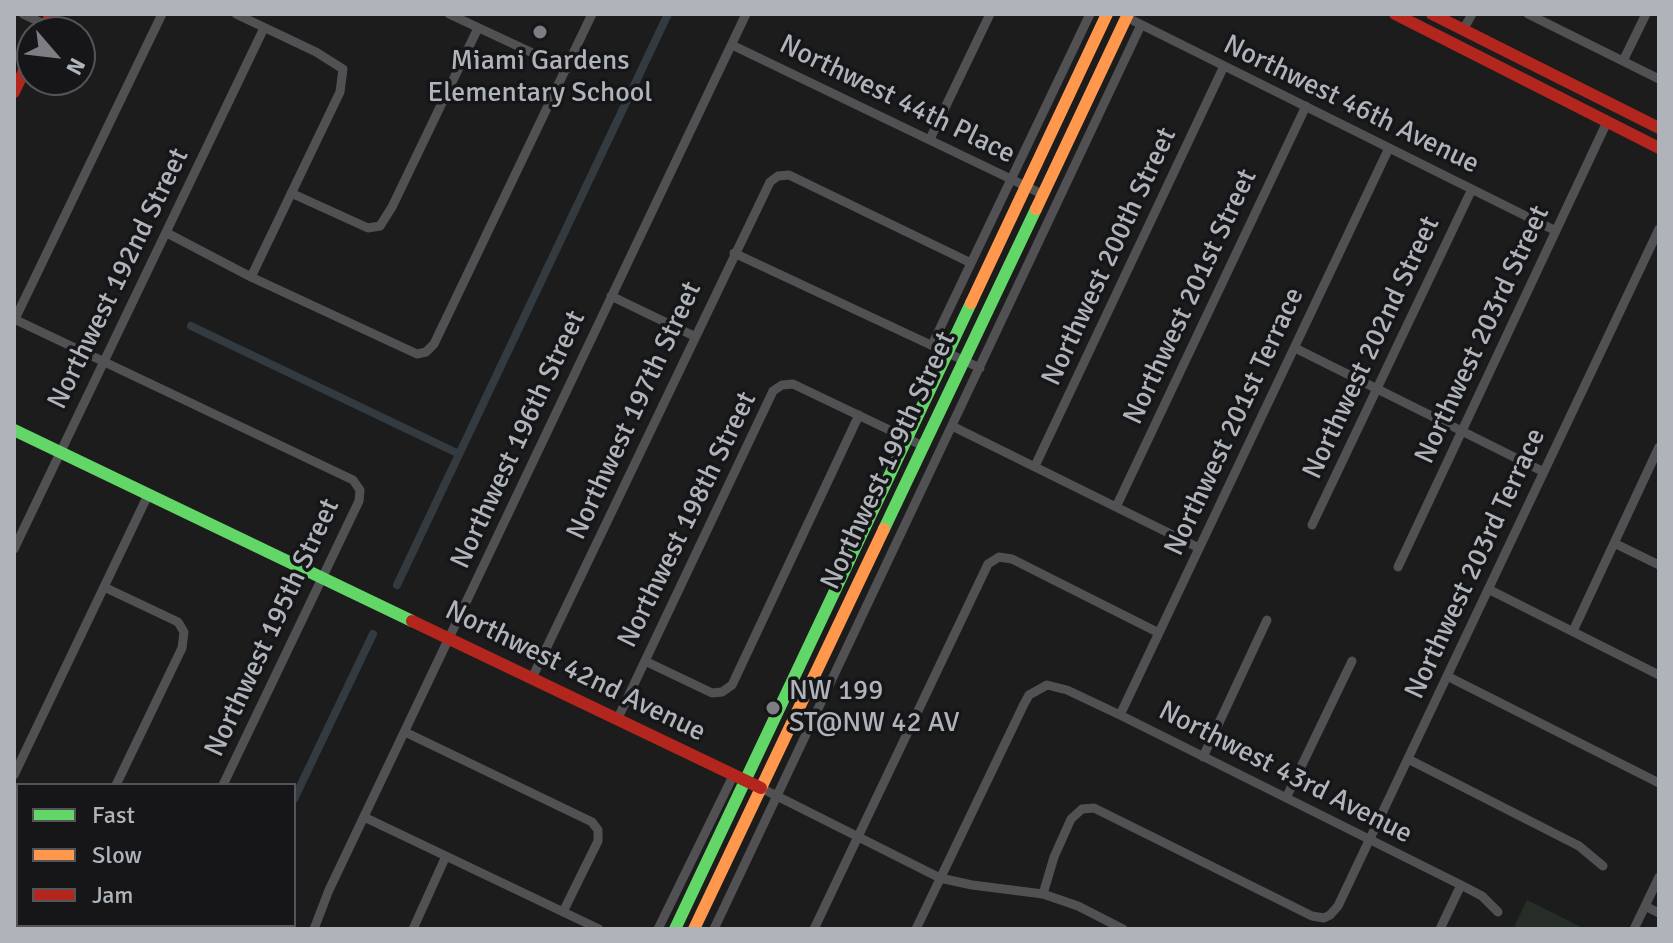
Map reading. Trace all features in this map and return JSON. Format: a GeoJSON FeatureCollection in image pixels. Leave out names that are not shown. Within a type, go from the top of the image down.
{"type":"FeatureCollection","features":[{"type":"Feature","properties":{"kind":"main road","name":"Northwest 199th Street"},"geometry":{"type":"LineString","coordinates":[[675,929],[740,777],[908,439],[1107,14]]}},
{"type":"Feature","properties":{"kind":"main road"},"geometry":{"type":"LineString","coordinates":[[1395,14],[1659,148]]}},
{"type":"Feature","properties":{"kind":"main road"},"geometry":{"type":"LineString","coordinates":[[1432,14],[1659,128]]}},
{"type":"Feature","properties":{"kind":"main road","name":"Northwest 199th Street"},"geometry":{"type":"LineString","coordinates":[[694,929],[1127,16]]}},
{"type":"Feature","properties":{"kind":"main road"},"geometry":{"type":"LineString","coordinates":[[1602,100],[1607,122]]}},
{"type":"Feature","properties":{"kind":"main road","name":"Northwest 42nd Avenue"},"geometry":{"type":"LineString","coordinates":[[14,430],[761,788]]}},
{"type":"Feature","properties":{"kind":"street"},"geometry":{"type":"LineString","coordinates":[[103,361],[15,319],[162,14]]}},
{"type":"Feature","properties":{"kind":"street"},"geometry":{"type":"LineString","coordinates":[[236,14],[316,52],[343,69],[340,92],[251,277]]}},
{"type":"Feature","properties":{"kind":"street"},"geometry":{"type":"LineString","coordinates":[[449,14],[567,69]]}},
{"type":"Feature","properties":{"kind":"street"},"geometry":{"type":"LineString","coordinates":[[167,233],[251,277],[417,354],[426,352],[434,344],[592,14]]}},
{"type":"Feature","properties":{"kind":"street","name":"Northwest 196th Street"},"geometry":{"type":"LineString","coordinates":[[314,929],[329,890],[746,14]]}},
{"type":"Feature","properties":{"kind":"street"},"geometry":{"type":"LineString","coordinates":[[930,139],[990,14]]}},
{"type":"Feature","properties":{"kind":"street"},"geometry":{"type":"LineString","coordinates":[[932,345],[1090,14]]}},
{"type":"Feature","properties":{"kind":"street"},"geometry":{"type":"LineString","coordinates":[[1463,30],[1472,14]]}},
{"type":"Feature","properties":{"kind":"street"},"geometry":{"type":"LineString","coordinates":[[1528,14],[1659,79]]}},
{"type":"Feature","properties":{"kind":"street"},"geometry":{"type":"LineString","coordinates":[[1623,61],[1646,14]]}},
{"type":"Feature","properties":{"kind":"street","name":"Northwest 46th Avenue"},"geometry":{"type":"LineString","coordinates":[[1127,16],[1556,231]]}},
{"type":"Feature","properties":{"kind":"street"},"geometry":{"type":"LineString","coordinates":[[714,929],[1141,25]]}},
{"type":"Feature","properties":{"kind":"street","name":"Northwest 192nd Street"},"geometry":{"type":"LineString","coordinates":[[14,549],[264,28]]}},
{"type":"Feature","properties":{"kind":"street"},"geometry":{"type":"LineString","coordinates":[[291,193],[368,228],[380,226],[478,28]]}},
{"type":"Feature","properties":{"kind":"street","name":"Northwest 44th Place"},"geometry":{"type":"LineString","coordinates":[[732,45],[1042,194]]}},
{"type":"Feature","properties":{"kind":"street","name":"Northwest 200th Street"},"geometry":{"type":"LineString","coordinates":[[1035,466],[1224,66]]}},
{"type":"Feature","properties":{"kind":"street","name":"Northwest 201st Street"},"geometry":{"type":"LineString","coordinates":[[1116,507],[1306,106]]}},
{"type":"Feature","properties":{"kind":"street","name":"Northwest 203rd Street"},"geometry":{"type":"LineString","coordinates":[[1398,567],[1607,122]]}},
{"type":"Feature","properties":{"kind":"street","name":"Northwest 201st Terrace"},"geometry":{"type":"LineString","coordinates":[[1120,715],[1389,148]]}},
{"type":"Feature","properties":{"kind":"street","name":"Northwest 197th Street"},"geometry":{"type":"LineString","coordinates":[[532,678],[770,182],[778,176],[789,175],[971,263]]}},
{"type":"Feature","properties":{"kind":"street","name":"Northwest 202nd Street"},"geometry":{"type":"LineString","coordinates":[[1312,525],[1472,189]]}},
{"type":"Feature","properties":{"kind":"street","name":"Northwest 203rd Terrace"},"geometry":{"type":"LineString","coordinates":[[1043,894],[1054,857],[1071,819],[1082,809],[1094,808],[1312,916],[1324,918],[1330,915],[1338,906],[1544,472],[1655,250],[1659,229]]}},
{"type":"Feature","properties":{"kind":"street"},"geometry":{"type":"LineString","coordinates":[[734,253],[980,368]]}},
{"type":"Feature","properties":{"kind":"street"},"geometry":{"type":"LineString","coordinates":[[611,296],[694,336]]}},
{"type":"Feature","properties":{"kind":"street"},"geometry":{"type":"LineString","coordinates":[[1295,348],[1544,472]]}},
{"type":"Feature","properties":{"kind":"street","name":"Northwest 195th Street"},"geometry":{"type":"LineString","coordinates":[[103,361],[353,480],[360,490],[359,501],[224,783]]}},
{"type":"Feature","properties":{"kind":"street","name":"Northwest 198th Street"},"geometry":{"type":"LineString","coordinates":[[617,720],[773,391],[782,385],[793,384],[859,415]]}},
{"type":"Feature","properties":{"kind":"street"},"geometry":{"type":"LineString","coordinates":[[645,661],[712,693],[722,692],[732,685],[859,415],[923,446]]}},
{"type":"Feature","properties":{"kind":"street"},"geometry":{"type":"LineString","coordinates":[[952,426],[1199,548]]}},
{"type":"Feature","properties":{"kind":"street"},"geometry":{"type":"LineString","coordinates":[[1573,631],[1657,454]]}},
{"type":"Feature","properties":{"kind":"street"},"geometry":{"type":"LineString","coordinates":[[14,775],[148,495]]}},
{"type":"Feature","properties":{"kind":"street"},"geometry":{"type":"LineString","coordinates":[[1614,543],[1659,565]]}},
{"type":"Feature","properties":{"kind":"street"},"geometry":{"type":"LineString","coordinates":[[814,929],[988,564],[999,557],[1012,559],[1159,633]]}},
{"type":"Feature","properties":{"kind":"street"},"geometry":{"type":"LineString","coordinates":[[104,587],[178,622],[184,632],[182,648],[117,783]]}},
{"type":"Feature","properties":{"kind":"street"},"geometry":{"type":"LineString","coordinates":[[1488,589],[1659,675]]}},
{"type":"Feature","properties":{"kind":"street"},"geometry":{"type":"LineString","coordinates":[[1203,757],[1267,620]]}},
{"type":"Feature","properties":{"kind":"street"},"geometry":{"type":"LineString","coordinates":[[1286,798],[1352,661]]}},
{"type":"Feature","properties":{"kind":"street"},"geometry":{"type":"LineString","coordinates":[[1447,676],[1659,783]]}},
{"type":"Feature","properties":{"kind":"street","name":"Northwest 43rd Avenue"},"geometry":{"type":"LineString","coordinates":[[940,878],[1024,704],[1029,695],[1047,685],[1067,690],[1120,715],[1461,885],[1482,896],[1498,912]]}},
{"type":"Feature","properties":{"kind":"street"},"geometry":{"type":"LineString","coordinates":[[405,732],[592,822],[598,830],[598,841],[563,912]]}},
{"type":"Feature","properties":{"kind":"street"},"geometry":{"type":"LineString","coordinates":[[1408,759],[1579,846],[1603,866]]}},
{"type":"Feature","properties":{"kind":"street"},"geometry":{"type":"LineString","coordinates":[[658,929],[740,777]]}},
{"type":"Feature","properties":{"kind":"street","name":"Northwest 42nd Avenue"},"geometry":{"type":"LineString","coordinates":[[761,788],[940,878],[1043,894],[1078,906],[1123,929]]}},
{"type":"Feature","properties":{"kind":"street"},"geometry":{"type":"LineString","coordinates":[[364,817],[599,929]]}},
{"type":"Feature","properties":{"kind":"street"},"geometry":{"type":"LineString","coordinates":[[413,929],[446,856]]}},
{"type":"Feature","properties":{"kind":"street"},"geometry":{"type":"LineString","coordinates":[[1634,929],[1659,877]]}},
{"type":"Feature","properties":{"kind":"street"},"geometry":{"type":"LineString","coordinates":[[916,929],[940,878]]}},
{"type":"Feature","properties":{"kind":"street"},"geometry":{"type":"LineString","coordinates":[[1440,929],[1461,885]]}},
{"type":"Feature","properties":{"kind":"street"},"geometry":{"type":"LineString","coordinates":[[1645,906],[1659,913]]}},
{"type":"Feature","properties":{"kind":"shaded area"},"geometry":{"type":"Polygon","coordinates":[[[1527,900],[1585,929],[1513,929],[1527,900]]]}},
{"type":"Feature","properties":{"kind":"waterway"},"geometry":{"type":"LineString","coordinates":[[397,585],[668,14]]}},
{"type":"Feature","properties":{"kind":"waterway"},"geometry":{"type":"LineString","coordinates":[[191,326],[459,454]]}},
{"type":"Feature","properties":{"kind":"waterway"},"geometry":{"type":"LineString","coordinates":[[296,795],[373,634]]}},
{"type":"Feature","properties":{"kind":"traffic: fast"},"geometry":{"type":"LineString","coordinates":[[884,529],[1036,209]]}},
{"type":"Feature","properties":{"kind":"traffic: fast"},"geometry":{"type":"LineString","coordinates":[[675,929],[971,303]]}},
{"type":"Feature","properties":{"kind":"traffic: fast"},"geometry":{"type":"LineString","coordinates":[[14,430],[412,621]]}},
{"type":"Feature","properties":{"kind":"traffic: slow"},"geometry":{"type":"LineString","coordinates":[[971,303],[1107,14]]}},
{"type":"Feature","properties":{"kind":"traffic: slow"},"geometry":{"type":"LineString","coordinates":[[1036,209],[1128,14]]}},
{"type":"Feature","properties":{"kind":"traffic: slow"},"geometry":{"type":"LineString","coordinates":[[694,929],[884,529]]}},
{"type":"Feature","properties":{"kind":"traffic: jam"},"geometry":{"type":"LineString","coordinates":[[1395,14],[1659,148]]}},
{"type":"Feature","properties":{"kind":"traffic: jam"},"geometry":{"type":"LineString","coordinates":[[1432,14],[1659,128]]}},
{"type":"Feature","properties":{"kind":"traffic: jam"},"geometry":{"type":"LineString","coordinates":[[14,92],[16,88]]}},
{"type":"Feature","properties":{"kind":"traffic: jam"},"geometry":{"type":"LineString","coordinates":[[412,621],[761,788]]}},
{"type":"Feature","properties":{"kind":"place","name":"Miami Gardens Elementary School"},"geometry":{"type":"Point","coordinates":[540,32]}},
{"type":"Feature","properties":{"kind":"place","name":"NW 199 ST@NW 42 AV"},"geometry":{"type":"Point","coordinates":[773,708]}}]}
